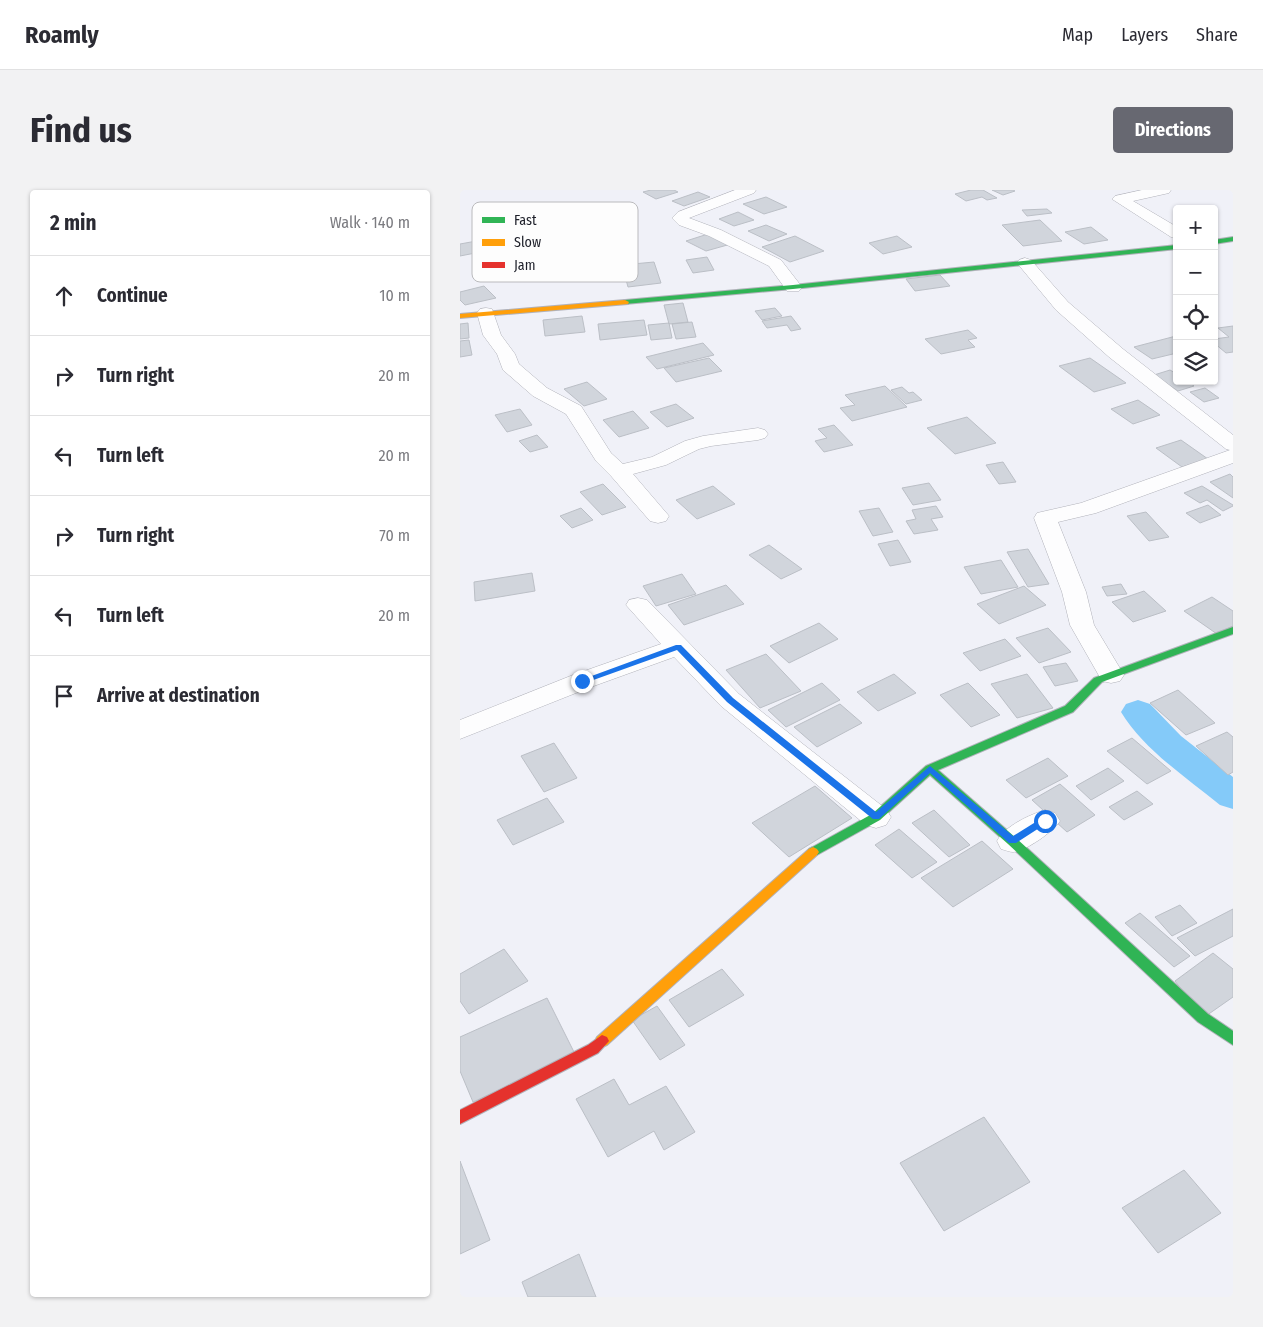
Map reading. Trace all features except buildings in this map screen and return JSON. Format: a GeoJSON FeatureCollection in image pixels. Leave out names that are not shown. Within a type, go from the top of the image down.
{"type":"FeatureCollection","features":[{"type":"Feature","properties":{"kind":"street"},"geometry":{"type":"LineString","coordinates":[[749,190],[684,214],[680,218],[684,222],[715,233],[774,264],[793,287]]}},
{"type":"Feature","properties":{"kind":"street"},"geometry":{"type":"LineString","coordinates":[[1164,190],[1120,199],[1173,232]]}},
{"type":"Feature","properties":{"kind":"street"},"geometry":{"type":"LineString","coordinates":[[1218,241],[1233,238]]}},
{"type":"Feature","properties":{"kind":"street"},"geometry":{"type":"LineString","coordinates":[[460,316],[793,287],[1173,247]]}},
{"type":"Feature","properties":{"kind":"street"},"geometry":{"type":"LineString","coordinates":[[1024,263],[1062,306],[1116,353],[1233,445]]}},
{"type":"Feature","properties":{"kind":"street"},"geometry":{"type":"LineString","coordinates":[[486,313],[492,334],[506,354],[510,366],[540,392],[574,410],[603,457],[658,516]]}},
{"type":"Feature","properties":{"kind":"street"},"geometry":{"type":"LineString","coordinates":[[618,471],[659,461],[701,443],[758,434]]}},
{"type":"Feature","properties":{"kind":"street"},"geometry":{"type":"LineString","coordinates":[[1111,675],[1082,625],[1074,592],[1045,518],[1088,508],[1233,456]]}},
{"type":"Feature","properties":{"kind":"street"},"geometry":{"type":"LineString","coordinates":[[638,605],[730,700],[876,817]]}},
{"type":"Feature","properties":{"kind":"street"},"geometry":{"type":"LineString","coordinates":[[460,1117],[593,1049],[814,851],[876,817],[930,769],[1069,709],[1098,680],[1233,630]]}},
{"type":"Feature","properties":{"kind":"street"},"geometry":{"type":"LineString","coordinates":[[460,730],[582,681],[678,647]]}},
{"type":"Feature","properties":{"kind":"street"},"geometry":{"type":"LineString","coordinates":[[930,769],[1012,841],[1203,1018],[1233,1039]]}},
{"type":"Feature","properties":{"kind":"street"},"geometry":{"type":"LineString","coordinates":[[1012,841],[1045,821]]}},
{"type":"Feature","properties":{"kind":"waterway"},"geometry":{"type":"LineString","coordinates":[[1138,712],[1169,745],[1233,796]]}},
{"type":"Feature","properties":{"kind":"traffic: fast"},"geometry":{"type":"LineString","coordinates":[[1218,241],[1233,239]]}},
{"type":"Feature","properties":{"kind":"traffic: fast"},"geometry":{"type":"LineString","coordinates":[[625,302],[793,287],[1173,247]]}},
{"type":"Feature","properties":{"kind":"traffic: fast"},"geometry":{"type":"LineString","coordinates":[[813,852],[876,817],[930,769],[1069,709],[1098,680],[1233,630]]}},
{"type":"Feature","properties":{"kind":"traffic: fast"},"geometry":{"type":"LineString","coordinates":[[930,769],[1012,841],[1203,1018],[1233,1039]]}},
{"type":"Feature","properties":{"kind":"traffic: slow"},"geometry":{"type":"LineString","coordinates":[[460,316],[625,302]]}},
{"type":"Feature","properties":{"kind":"traffic: slow"},"geometry":{"type":"LineString","coordinates":[[602,1041],[813,852]]}},
{"type":"Feature","properties":{"kind":"traffic: jam"},"geometry":{"type":"LineString","coordinates":[[460,1117],[593,1049],[602,1041]]}},
{"type":"Feature","properties":{"kind":"route"},"geometry":{"type":"LineString","coordinates":[[582,681],[678,647],[730,700],[876,817],[930,769],[1012,841],[1045,821]]}}]}
